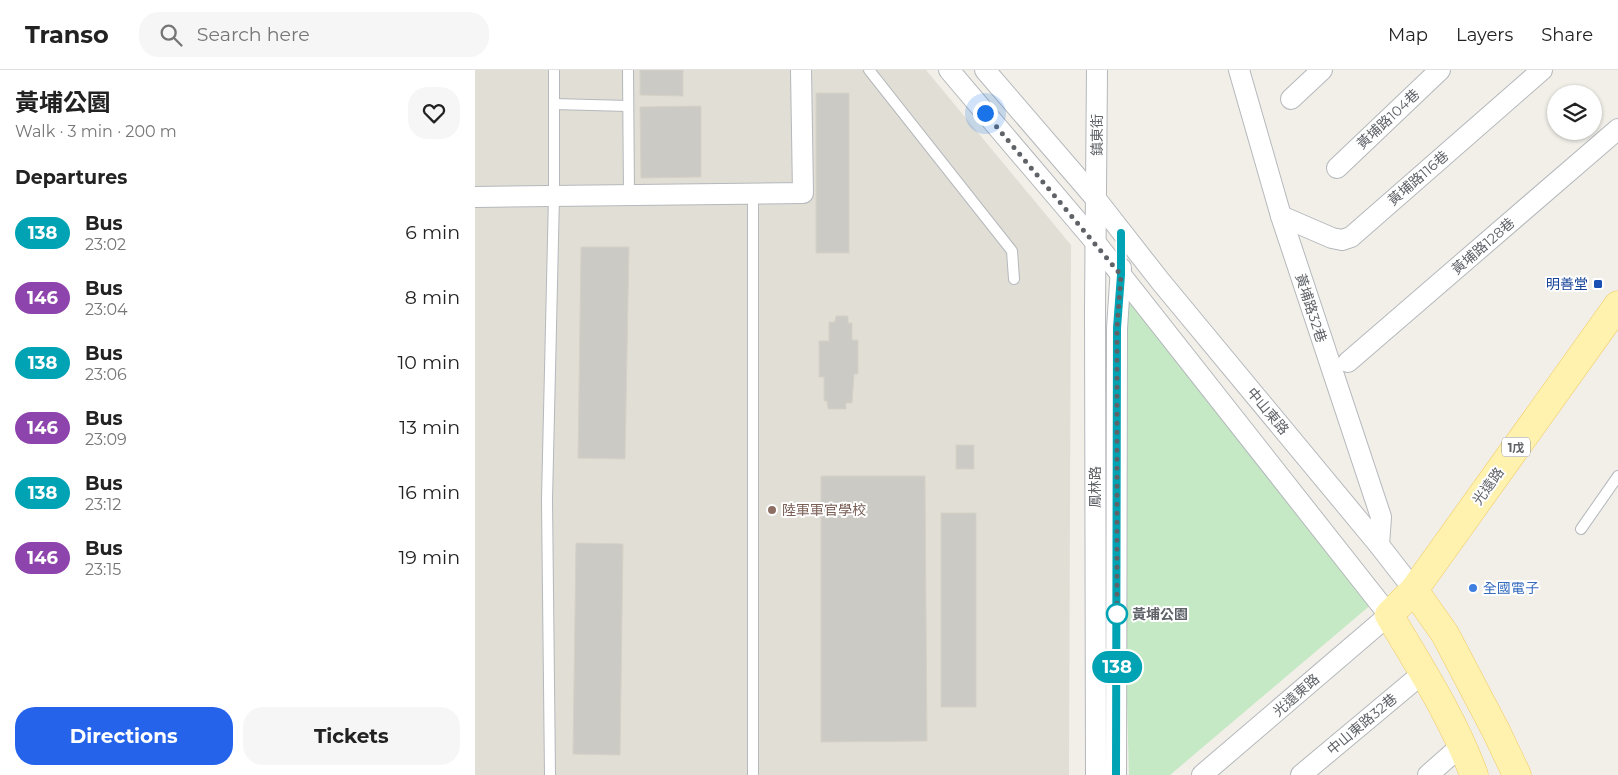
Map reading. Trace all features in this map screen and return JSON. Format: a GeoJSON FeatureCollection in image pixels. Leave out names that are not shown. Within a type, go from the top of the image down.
{"type":"FeatureCollection","features":[{"type":"Feature","properties":{"kind":"main road","name":"光遠路"},"geometry":{"type":"LineString","coordinates":[[1389,615],[1414,590],[1618,305]]}},
{"type":"Feature","properties":{"kind":"main road","name":"中山東路"},"geometry":{"type":"LineString","coordinates":[[1414,590],[1445,634],[1517,775]]}},
{"type":"Feature","properties":{"kind":"main road"},"geometry":{"type":"LineString","coordinates":[[1389,615],[1423,673],[1461,745],[1474,775]]}},
{"type":"Feature","properties":{"kind":"street"},"geometry":{"type":"LineString","coordinates":[[475,197],[803,193],[801,70]]}},
{"type":"Feature","properties":{"kind":"street"},"geometry":{"type":"LineString","coordinates":[[949,70],[1096,243],[1389,615]]}},
{"type":"Feature","properties":{"kind":"street","name":"中山東路"},"geometry":{"type":"LineString","coordinates":[[985,70],[1095,199],[1414,590]]}},
{"type":"Feature","properties":{"kind":"street","name":"鎮東街"},"geometry":{"type":"LineString","coordinates":[[1095,199],[1097,70]]}},
{"type":"Feature","properties":{"kind":"street","name":"黃埔路32巷"},"geometry":{"type":"LineString","coordinates":[[1239,70],[1281,216],[1381,517],[1379,545]]}},
{"type":"Feature","properties":{"kind":"street"},"geometry":{"type":"LineString","coordinates":[[1291,99],[1322,70]]}},
{"type":"Feature","properties":{"kind":"street","name":"黃埔路104巷"},"geometry":{"type":"LineString","coordinates":[[1337,168],[1440,70]]}},
{"type":"Feature","properties":{"kind":"street","name":"黃埔路116巷"},"geometry":{"type":"LineString","coordinates":[[1281,216],[1332,238],[1342,240],[1351,237],[1542,70]]}},
{"type":"Feature","properties":{"kind":"street","name":"黃埔路128巷"},"geometry":{"type":"LineString","coordinates":[[1347,362],[1618,129]]}},
{"type":"Feature","properties":{"kind":"street","name":"鳳林路"},"geometry":{"type":"LineString","coordinates":[[1095,199],[1096,775]]}},
{"type":"Feature","properties":{"kind":"street","name":"鳳林路"},"geometry":{"type":"LineString","coordinates":[[1116,775],[1117,328],[1121,275],[1121,233]]}},
{"type":"Feature","properties":{"kind":"street","name":"光遠東路"},"geometry":{"type":"LineString","coordinates":[[1202,775],[1389,615]]}},
{"type":"Feature","properties":{"kind":"street","name":"中山東路32巷"},"geometry":{"type":"LineString","coordinates":[[1301,775],[1423,673]]}},
{"type":"Feature","properties":{"kind":"street"},"geometry":{"type":"LineString","coordinates":[[1427,775],[1461,745]]}},
{"type":"Feature","properties":{"kind":"lane"},"geometry":{"type":"LineString","coordinates":[[550,775],[547,500],[554,196],[554,70]]}},
{"type":"Feature","properties":{"kind":"lane"},"geometry":{"type":"LineString","coordinates":[[628,70],[629,195]]}},
{"type":"Feature","properties":{"kind":"lane"},"geometry":{"type":"LineString","coordinates":[[869,70],[1012,251],[1014,279]]}},
{"type":"Feature","properties":{"kind":"lane"},"geometry":{"type":"LineString","coordinates":[[554,104],[628,106]]}},
{"type":"Feature","properties":{"kind":"lane"},"geometry":{"type":"LineString","coordinates":[[753,194],[753,775]]}},
{"type":"Feature","properties":{"kind":"lane"},"geometry":{"type":"LineString","coordinates":[[1581,529],[1618,476]]}},
{"type":"Feature","properties":{"kind":"shaded area","name":"陸軍軍官學校"},"geometry":{"type":"Polygon","coordinates":[[[475,70],[926,70],[1071,245],[1069,775],[475,775],[475,70]]]}},
{"type":"Feature","properties":{"kind":"green space","name":"黃埔公園"},"geometry":{"type":"Polygon","coordinates":[[[1121,275],[1373,603],[1170,775],[1129,775],[1117,328],[1121,275]]]}},
{"type":"Feature","properties":{"kind":"building"},"geometry":{"type":"Polygon","coordinates":[[[640,70],[683,70],[683,96],[640,95],[640,70]]]}},
{"type":"Feature","properties":{"kind":"building"},"geometry":{"type":"Polygon","coordinates":[[[816,93],[849,93],[849,253],[816,253],[816,93]]]}},
{"type":"Feature","properties":{"kind":"building"},"geometry":{"type":"Polygon","coordinates":[[[701,106],[701,177],[641,178],[640,107],[701,106]]]}},
{"type":"Feature","properties":{"kind":"building"},"geometry":{"type":"Polygon","coordinates":[[[581,247],[629,247],[625,459],[578,458],[581,247]]]}},
{"type":"Feature","properties":{"kind":"building"},"geometry":{"type":"Polygon","coordinates":[[[836,316],[848,316],[848,323],[852,323],[852,340],[858,340],[858,374],[854,374],[852,403],[846,403],[846,409],[828,409],[827,401],[824,401],[824,377],[819,377],[819,341],[829,341],[829,322],[835,322],[836,316]]]}},
{"type":"Feature","properties":{"kind":"building"},"geometry":{"type":"Polygon","coordinates":[[[956,445],[974,445],[974,469],[956,469],[956,445]]]}},
{"type":"Feature","properties":{"kind":"building"},"geometry":{"type":"Polygon","coordinates":[[[821,476],[925,476],[927,741],[821,742],[821,476]]]}},
{"type":"Feature","properties":{"kind":"building"},"geometry":{"type":"Polygon","coordinates":[[[941,513],[976,513],[976,707],[941,707],[941,513]]]}},
{"type":"Feature","properties":{"kind":"building"},"geometry":{"type":"Polygon","coordinates":[[[576,543],[623,544],[620,755],[573,754],[576,543]]]}},
{"type":"Feature","properties":{"kind":"bus line","name":"138"},"geometry":{"type":"LineString","coordinates":[[1116,775],[1117,328],[1121,275],[1121,233]]}},
{"type":"Feature","properties":{"kind":"place","name":"明善堂"},"geometry":{"type":"Point","coordinates":[1598,284]}},
{"type":"Feature","properties":{"kind":"place","name":"陸軍軍官學校"},"geometry":{"type":"Point","coordinates":[772,510]}},
{"type":"Feature","properties":{"kind":"place","name":"全國電子"},"geometry":{"type":"Point","coordinates":[1473,588]}},
{"type":"Feature","properties":{"kind":"place","name":"黃埔公園"},"geometry":{"type":"Point","coordinates":[1117,614]}},
{"type":"Feature","properties":{"kind":"route"},"geometry":{"type":"LineString","coordinates":[[985,113],[1121,275],[1117,328],[1117,614]]}}]}
